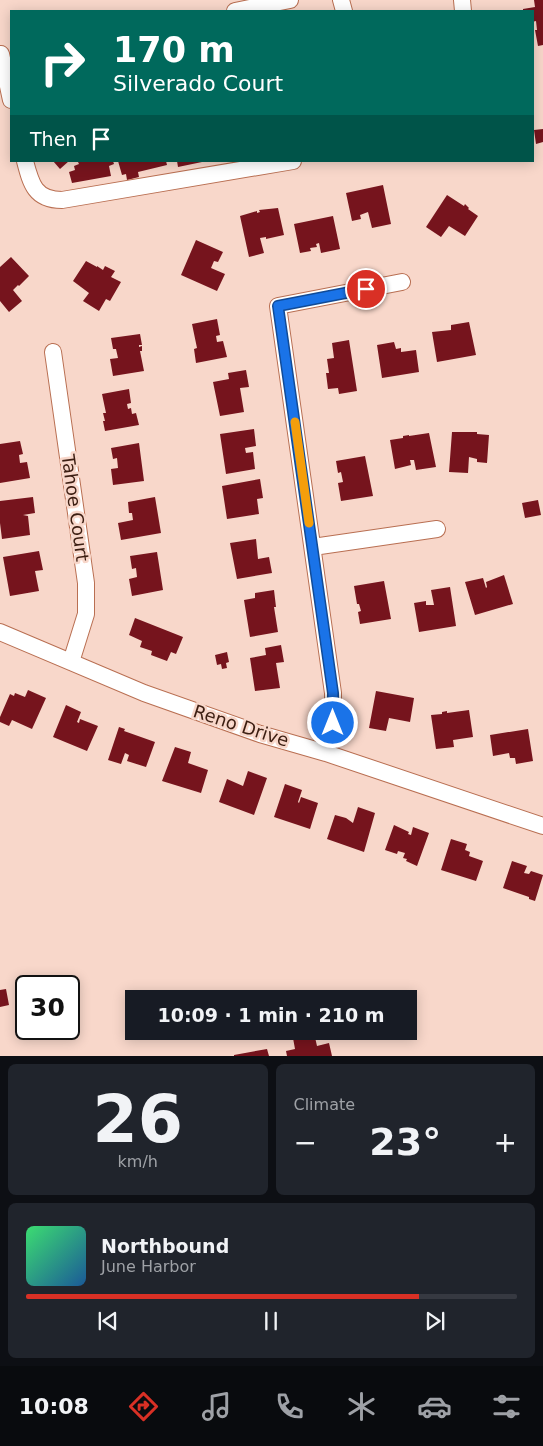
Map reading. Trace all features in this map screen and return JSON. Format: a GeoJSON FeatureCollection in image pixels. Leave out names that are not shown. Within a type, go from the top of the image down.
{"type":"FeatureCollection","features":[{"type":"Feature","properties":{"kind":"street"},"geometry":{"type":"LineString","coordinates":[[240,10],[290,0]]}},
{"type":"Feature","properties":{"kind":"street"},"geometry":{"type":"LineString","coordinates":[[0,54],[10,96]]}},
{"type":"Feature","properties":{"kind":"street"},"geometry":{"type":"LineString","coordinates":[[25,162],[30,181],[39,193],[50,200],[62,200],[287,162]]}},
{"type":"Feature","properties":{"kind":"street"},"geometry":{"type":"LineString","coordinates":[[326,753],[333,723],[333,693],[278,306],[402,282]]}},
{"type":"Feature","properties":{"kind":"street","name":"Tahoe Court"},"geometry":{"type":"LineString","coordinates":[[53,352],[86,583],[86,614],[71,662]]}},
{"type":"Feature","properties":{"kind":"street"},"geometry":{"type":"LineString","coordinates":[[313,547],[437,529]]}},
{"type":"Feature","properties":{"kind":"street","name":"Reno Drive"},"geometry":{"type":"LineString","coordinates":[[0,632],[144,693],[260,734],[326,753],[543,826]]}},
{"type":"Feature","properties":{"kind":"building"},"geometry":{"type":"Polygon","coordinates":[[[534,0],[543,0],[543,45],[538,46],[534,10],[523,10],[535,7],[534,0]]]}},
{"type":"Feature","properties":{"kind":"building"},"geometry":{"type":"Polygon","coordinates":[[[543,129],[543,142],[536,144],[534,130],[543,129]]]}},
{"type":"Feature","properties":{"kind":"building"},"geometry":{"type":"Polygon","coordinates":[[[54,162],[68,162],[60,169],[54,162]]]}},
{"type":"Feature","properties":{"kind":"building"},"geometry":{"type":"Polygon","coordinates":[[[78,162],[113,162],[114,164],[109,166],[111,176],[72,183],[69,172],[75,170],[74,166],[79,164],[78,162]]]}},
{"type":"Feature","properties":{"kind":"building"},"geometry":{"type":"Polygon","coordinates":[[[118,162],[166,162],[167,165],[138,172],[139,177],[127,180],[126,174],[122,175],[118,162]]]}},
{"type":"Feature","properties":{"kind":"building"},"geometry":{"type":"Polygon","coordinates":[[[177,162],[202,162],[178,167],[177,162]]]}},
{"type":"Feature","properties":{"kind":"building"},"geometry":{"type":"Polygon","coordinates":[[[383,185],[391,224],[372,228],[368,212],[360,215],[361,219],[352,221],[346,193],[383,185]]]}},
{"type":"Feature","properties":{"kind":"building"},"geometry":{"type":"Polygon","coordinates":[[[447,195],[464,206],[465,204],[468,209],[478,216],[465,236],[449,226],[441,237],[426,227],[447,195]]]}},
{"type":"Feature","properties":{"kind":"building"},"geometry":{"type":"Polygon","coordinates":[[[278,208],[284,235],[266,239],[266,237],[260,238],[264,253],[249,257],[240,216],[257,211],[257,213],[260,212],[259,210],[278,208]]]}},
{"type":"Feature","properties":{"kind":"building"},"geometry":{"type":"Polygon","coordinates":[[[333,216],[340,249],[321,253],[319,243],[316,244],[317,247],[310,248],[311,251],[300,253],[294,224],[333,216]]]}},
{"type":"Feature","properties":{"kind":"building"},"geometry":{"type":"Polygon","coordinates":[[[196,240],[223,252],[218,262],[214,261],[211,268],[225,274],[217,291],[181,275],[196,240]]]}},
{"type":"Feature","properties":{"kind":"building"},"geometry":{"type":"Polygon","coordinates":[[[11,257],[29,276],[13,290],[22,301],[9,312],[0,301],[0,267],[11,257]]]}},
{"type":"Feature","properties":{"kind":"building"},"geometry":{"type":"Polygon","coordinates":[[[86,261],[103,270],[105,266],[115,271],[111,277],[121,282],[110,301],[106,299],[99,311],[83,301],[89,293],[73,281],[86,261]]]}},
{"type":"Feature","properties":{"kind":"building"},"geometry":{"type":"Polygon","coordinates":[[[217,319],[220,335],[216,336],[217,342],[223,341],[227,357],[196,363],[194,349],[197,348],[192,324],[217,319]]]}},
{"type":"Feature","properties":{"kind":"building"},"geometry":{"type":"Polygon","coordinates":[[[469,322],[476,355],[437,362],[432,332],[451,330],[451,325],[469,322]]]}},
{"type":"Feature","properties":{"kind":"building"},"geometry":{"type":"Polygon","coordinates":[[[140,334],[142,345],[139,345],[139,347],[142,346],[142,351],[140,351],[144,371],[113,376],[110,359],[118,358],[116,349],[113,349],[111,338],[140,334]]]}},
{"type":"Feature","properties":{"kind":"building"},"geometry":{"type":"Polygon","coordinates":[[[349,340],[357,391],[339,394],[338,388],[328,389],[326,373],[329,373],[327,359],[334,358],[332,343],[349,340]]]}},
{"type":"Feature","properties":{"kind":"building"},"geometry":{"type":"Polygon","coordinates":[[[394,342],[396,349],[401,348],[401,352],[416,350],[419,372],[382,378],[377,345],[394,342]]]}},
{"type":"Feature","properties":{"kind":"building"},"geometry":{"type":"Polygon","coordinates":[[[246,370],[249,387],[240,388],[244,412],[220,416],[213,382],[229,379],[228,373],[246,370]]]}},
{"type":"Feature","properties":{"kind":"building"},"geometry":{"type":"Polygon","coordinates":[[[129,389],[131,403],[127,404],[128,409],[131,408],[132,414],[136,413],[139,425],[105,431],[103,413],[106,413],[102,394],[129,389]]]}},
{"type":"Feature","properties":{"kind":"building"},"geometry":{"type":"Polygon","coordinates":[[[254,429],[256,446],[245,448],[246,453],[253,452],[255,469],[226,474],[220,434],[254,429]]]}},
{"type":"Feature","properties":{"kind":"building"},"geometry":{"type":"Polygon","coordinates":[[[452,432],[477,432],[477,434],[489,435],[487,463],[477,462],[477,459],[469,457],[468,473],[449,472],[452,432]]]}},
{"type":"Feature","properties":{"kind":"building"},"geometry":{"type":"Polygon","coordinates":[[[429,433],[436,467],[416,470],[414,460],[410,460],[411,465],[395,469],[390,440],[403,438],[403,436],[429,433]]]}},
{"type":"Feature","properties":{"kind":"building"},"geometry":{"type":"Polygon","coordinates":[[[20,441],[23,454],[19,455],[20,463],[27,462],[30,478],[0,483],[0,444],[20,441]]]}},
{"type":"Feature","properties":{"kind":"building"},"geometry":{"type":"Polygon","coordinates":[[[139,443],[144,481],[113,485],[111,469],[118,468],[117,458],[113,459],[111,448],[139,443]]]}},
{"type":"Feature","properties":{"kind":"building"},"geometry":{"type":"Polygon","coordinates":[[[365,456],[373,496],[341,501],[338,483],[343,482],[341,472],[338,473],[336,461],[365,456]]]}},
{"type":"Feature","properties":{"kind":"building"},"geometry":{"type":"Polygon","coordinates":[[[260,479],[263,498],[257,499],[259,514],[227,519],[222,486],[260,479]]]}},
{"type":"Feature","properties":{"kind":"building"},"geometry":{"type":"Polygon","coordinates":[[[33,497],[35,513],[23,515],[28,516],[30,535],[2,539],[0,501],[33,497]]]}},
{"type":"Feature","properties":{"kind":"building"},"geometry":{"type":"Polygon","coordinates":[[[155,497],[161,533],[121,540],[118,523],[133,520],[132,513],[129,513],[128,502],[155,497]]]}},
{"type":"Feature","properties":{"kind":"building"},"geometry":{"type":"Polygon","coordinates":[[[538,500],[541,515],[525,518],[522,503],[538,500]]]}},
{"type":"Feature","properties":{"kind":"building"},"geometry":{"type":"Polygon","coordinates":[[[256,539],[258,559],[269,557],[272,573],[237,579],[230,543],[256,539]]]}},
{"type":"Feature","properties":{"kind":"building"},"geometry":{"type":"Polygon","coordinates":[[[39,551],[43,570],[35,571],[39,591],[10,596],[3,557],[39,551]]]}},
{"type":"Feature","properties":{"kind":"building"},"geometry":{"type":"Polygon","coordinates":[[[157,552],[163,590],[132,596],[129,579],[137,577],[136,568],[132,569],[130,556],[157,552]]]}},
{"type":"Feature","properties":{"kind":"building"},"geometry":{"type":"Polygon","coordinates":[[[504,575],[513,604],[475,615],[465,582],[483,578],[486,588],[486,582],[504,575]]]}},
{"type":"Feature","properties":{"kind":"building"},"geometry":{"type":"Polygon","coordinates":[[[384,581],[391,619],[360,624],[358,612],[361,611],[359,604],[357,604],[354,586],[384,581]]]}},
{"type":"Feature","properties":{"kind":"building"},"geometry":{"type":"Polygon","coordinates":[[[450,587],[456,626],[419,632],[414,603],[426,601],[426,605],[434,605],[431,590],[450,587]]]}},
{"type":"Feature","properties":{"kind":"building"},"geometry":{"type":"Polygon","coordinates":[[[274,590],[276,607],[274,607],[278,632],[250,637],[244,600],[255,598],[255,593],[274,590]]]}},
{"type":"Feature","properties":{"kind":"building"},"geometry":{"type":"Polygon","coordinates":[[[135,618],[183,637],[176,654],[171,652],[167,661],[151,655],[152,651],[140,647],[142,641],[129,635],[135,618]]]}},
{"type":"Feature","properties":{"kind":"building"},"geometry":{"type":"Polygon","coordinates":[[[281,645],[284,662],[276,663],[280,688],[255,691],[250,658],[266,655],[265,648],[281,645]]]}},
{"type":"Feature","properties":{"kind":"building"},"geometry":{"type":"Polygon","coordinates":[[[227,652],[229,662],[226,663],[227,668],[222,669],[221,664],[217,665],[215,655],[227,652]]]}},
{"type":"Feature","properties":{"kind":"building"},"geometry":{"type":"Polygon","coordinates":[[[28,690],[46,698],[32,729],[12,720],[9,726],[0,722],[0,717],[10,694],[14,696],[15,693],[25,697],[28,690]]]}},
{"type":"Feature","properties":{"kind":"building"},"geometry":{"type":"Polygon","coordinates":[[[376,691],[414,698],[410,722],[389,718],[386,731],[369,728],[376,691]]]}},
{"type":"Feature","properties":{"kind":"building"},"geometry":{"type":"Polygon","coordinates":[[[66,705],[81,712],[77,722],[79,723],[80,719],[98,726],[87,751],[53,737],[66,705]]]}},
{"type":"Feature","properties":{"kind":"building"},"geometry":{"type":"Polygon","coordinates":[[[469,710],[473,737],[453,740],[454,747],[436,749],[431,715],[442,714],[442,712],[447,711],[447,713],[469,710]]]}},
{"type":"Feature","properties":{"kind":"building"},"geometry":{"type":"Polygon","coordinates":[[[119,727],[125,729],[124,731],[155,742],[146,767],[127,761],[129,755],[125,753],[121,764],[108,760],[119,727]]]}},
{"type":"Feature","properties":{"kind":"building"},"geometry":{"type":"Polygon","coordinates":[[[528,729],[533,761],[516,764],[515,758],[510,758],[509,753],[493,756],[490,735],[528,729]]]}},
{"type":"Feature","properties":{"kind":"building"},"geometry":{"type":"Polygon","coordinates":[[[175,747],[191,752],[188,763],[208,770],[201,793],[162,781],[175,747]]]}},
{"type":"Feature","properties":{"kind":"building"},"geometry":{"type":"Polygon","coordinates":[[[248,771],[267,778],[254,815],[219,802],[227,779],[243,786],[248,771]]]}},
{"type":"Feature","properties":{"kind":"building"},"geometry":{"type":"Polygon","coordinates":[[[285,784],[302,790],[299,803],[301,797],[318,803],[310,829],[274,817],[285,784]]]}},
{"type":"Feature","properties":{"kind":"building"},"geometry":{"type":"Polygon","coordinates":[[[358,807],[375,813],[364,852],[327,839],[335,815],[346,818],[353,823],[358,807]]]}},
{"type":"Feature","properties":{"kind":"building"},"geometry":{"type":"Polygon","coordinates":[[[394,825],[409,832],[408,834],[411,835],[413,827],[429,833],[417,866],[403,858],[405,853],[398,851],[397,854],[385,850],[394,825]]]}},
{"type":"Feature","properties":{"kind":"building"},"geometry":{"type":"Polygon","coordinates":[[[451,839],[467,844],[465,850],[470,852],[469,856],[483,861],[476,881],[441,870],[451,839]]]}},
{"type":"Feature","properties":{"kind":"building"},"geometry":{"type":"Polygon","coordinates":[[[512,861],[527,866],[524,873],[529,874],[531,871],[543,875],[535,901],[503,888],[512,861]]]}},
{"type":"Feature","properties":{"kind":"building"},"geometry":{"type":"Polygon","coordinates":[[[6,989],[9,1005],[0,1007],[0,990],[6,989]]]}},
{"type":"Feature","properties":{"kind":"building"},"geometry":{"type":"Polygon","coordinates":[[[293,1040],[316,1040],[317,1046],[329,1043],[332,1056],[287,1056],[286,1051],[295,1049],[293,1040]]]}},
{"type":"Feature","properties":{"kind":"building"},"geometry":{"type":"Polygon","coordinates":[[[267,1049],[269,1056],[234,1056],[234,1055],[267,1049]]]}},
{"type":"Feature","properties":{"kind":"slow traffic"},"geometry":{"type":"LineString","coordinates":[[295,422],[309,523]]}},
{"type":"Feature","properties":{"kind":"route"},"geometry":{"type":"LineString","coordinates":[[333,723],[333,693],[278,306],[366,289]]}}]}
